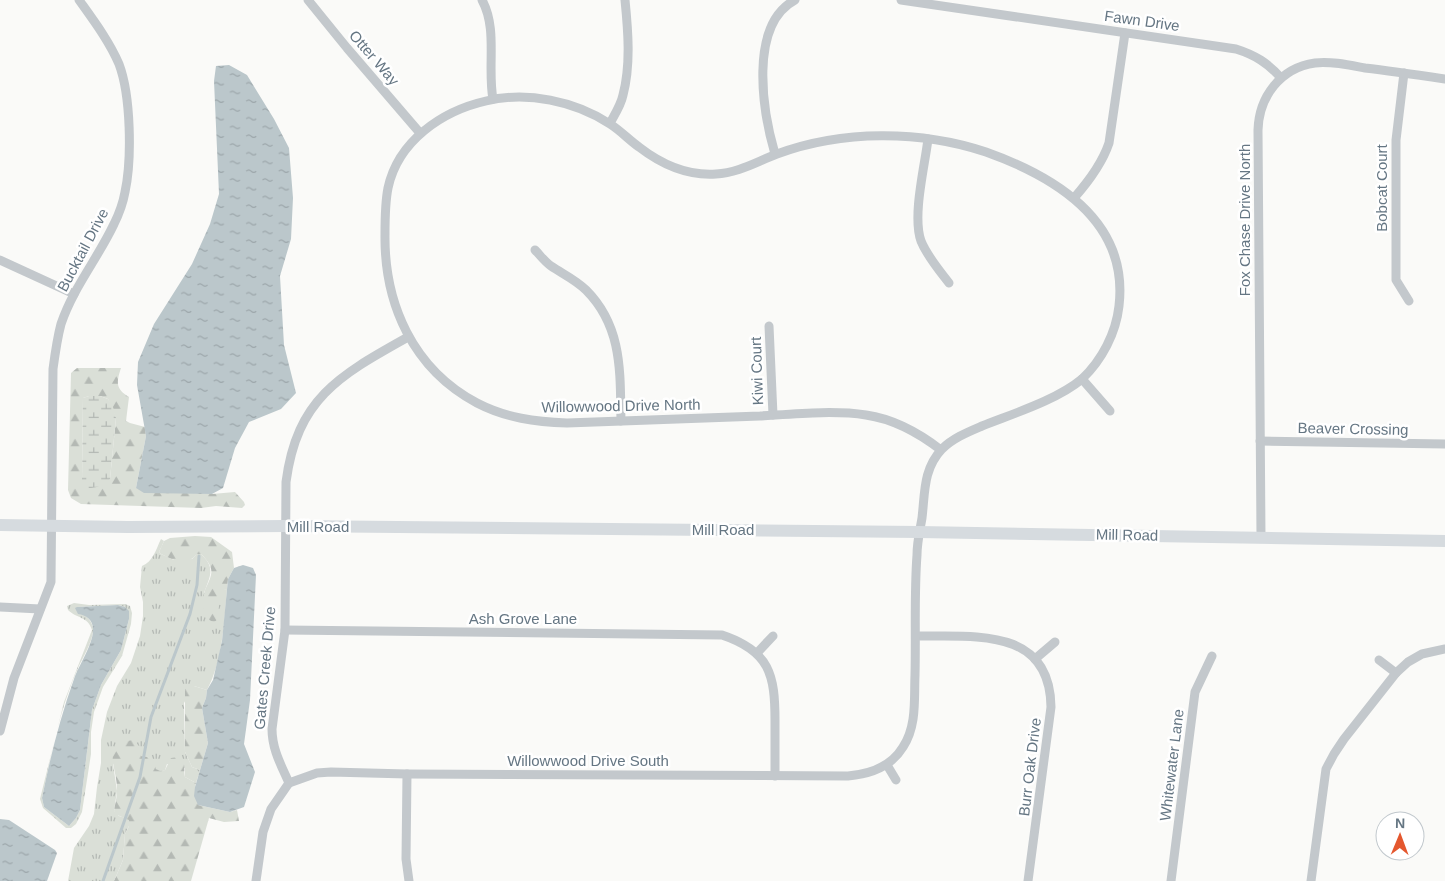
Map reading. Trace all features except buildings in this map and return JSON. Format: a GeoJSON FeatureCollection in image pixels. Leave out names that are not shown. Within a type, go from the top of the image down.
{"type":"FeatureCollection","features":[{"type":"Feature","properties":{"kind":"street","name":"Bucktail Drive"},"geometry":{"type":"LineString","coordinates":[[0,731],[14,678],[51,582],[53,369],[61,324],[74,294],[113,226],[125,192],[128,156],[126,90],[119,66],[109,44],[79,0]]}},
{"type":"Feature","properties":{"kind":"street","name":"Otter Way"},"geometry":{"type":"LineString","coordinates":[[308,0],[346,48],[420,133]]}},
{"type":"Feature","properties":{"kind":"street"},"geometry":{"type":"LineString","coordinates":[[482,0],[487,8],[491,27],[490,84],[493,99]]}},
{"type":"Feature","properties":{"kind":"street"},"geometry":{"type":"LineString","coordinates":[[610,123],[623,96],[626,81],[627,17],[625,0]]}},
{"type":"Feature","properties":{"kind":"street","name":"Fawn Drive"},"geometry":{"type":"LineString","coordinates":[[901,0],[1236,48],[1251,53],[1265,61],[1281,78]]}},
{"type":"Feature","properties":{"kind":"street"},"geometry":{"type":"LineString","coordinates":[[775,154],[766,114],[765,43],[779,14],[791,1]]}},
{"type":"Feature","properties":{"kind":"street"},"geometry":{"type":"LineString","coordinates":[[1074,198],[1105,156],[1109,143],[1125,33]]}},
{"type":"Feature","properties":{"kind":"street","name":"Fox Chase Drive North"},"geometry":{"type":"LineString","coordinates":[[1260,537],[1259,118],[1264,100],[1272,87],[1281,78],[1295,69],[1316,63],[1340,64],[1445,79]]}},
{"type":"Feature","properties":{"kind":"street","name":"Bobcat Court"},"geometry":{"type":"LineString","coordinates":[[1404,73],[1396,140],[1396,280],[1408,301]]}},
{"type":"Feature","properties":{"kind":"street","name":"Willowwood Drive North"},"geometry":{"type":"LineString","coordinates":[[919,532],[927,473],[941,450],[958,437],[1066,390],[1082,379],[1093,366],[1109,340],[1116,321],[1119,302],[1120,282],[1116,260],[1110,242],[1096,221],[1074,198],[1046,180],[1015,164],[983,151],[928,139],[907,137],[867,136],[830,141],[775,154],[744,169],[716,174],[693,173],[664,164],[640,148],[610,123],[576,107],[557,101],[533,98],[493,99],[458,110],[420,133],[395,165],[388,185],[385,208],[387,276],[393,300],[408,337],[435,371],[476,402],[502,413],[540,422],[567,424],[773,415],[842,413],[867,415],[890,421],[910,430],[941,450]]}},
{"type":"Feature","properties":{"kind":"street"},"geometry":{"type":"LineString","coordinates":[[928,139],[919,206],[918,223],[920,239],[926,252],[949,283]]}},
{"type":"Feature","properties":{"kind":"street"},"geometry":{"type":"LineString","coordinates":[[535,250],[549,266],[569,277],[586,290],[600,306],[609,323],[616,341],[619,359],[621,421]]}},
{"type":"Feature","properties":{"kind":"street"},"geometry":{"type":"LineString","coordinates":[[0,260],[74,294]]}},
{"type":"Feature","properties":{"kind":"street","name":"Kiwi Court"},"geometry":{"type":"LineString","coordinates":[[769,326],[773,415]]}},
{"type":"Feature","properties":{"kind":"street","name":"Gates Creek Drive"},"geometry":{"type":"LineString","coordinates":[[289,783],[276,755],[272,739],[273,716],[285,630],[286,482],[294,442],[311,408],[327,390],[345,374],[408,337]]}},
{"type":"Feature","properties":{"kind":"street"},"geometry":{"type":"LineString","coordinates":[[1082,379],[1110,411]]}},
{"type":"Feature","properties":{"kind":"street","name":"Beaver Crossing"},"geometry":{"type":"LineString","coordinates":[[1260,441],[1445,444]]}},
{"type":"Feature","properties":{"kind":"street","name":"Mill Road"},"geometry":{"type":"LineString","coordinates":[[0,524],[128,527],[286,526],[919,532],[1445,541]]}},
{"type":"Feature","properties":{"kind":"street","name":"Willowwood Drive South"},"geometry":{"type":"LineString","coordinates":[[289,783],[317,773],[330,772],[406,774],[863,775],[887,765],[902,748],[912,729],[916,636],[916,553],[919,532]]}},
{"type":"Feature","properties":{"kind":"street"},"geometry":{"type":"LineString","coordinates":[[0,607],[40,609]]}},
{"type":"Feature","properties":{"kind":"street","name":"Ash Grove Lane"},"geometry":{"type":"LineString","coordinates":[[285,630],[722,635],[742,642],[757,653],[768,667],[774,686],[775,698],[775,776]]}},
{"type":"Feature","properties":{"kind":"street"},"geometry":{"type":"LineString","coordinates":[[757,653],[773,636]]}},
{"type":"Feature","properties":{"kind":"street","name":"Burr Oak Drive"},"geometry":{"type":"LineString","coordinates":[[916,636],[987,637],[1000,640],[1019,646],[1035,659],[1042,669],[1049,686],[1051,707],[1028,881]]}},
{"type":"Feature","properties":{"kind":"street"},"geometry":{"type":"LineString","coordinates":[[1035,659],[1055,642]]}},
{"type":"Feature","properties":{"kind":"street"},"geometry":{"type":"LineString","coordinates":[[1311,881],[1326,769],[1334,754],[1396,673],[1408,662],[1422,654],[1445,649]]}},
{"type":"Feature","properties":{"kind":"street","name":"Whitewater Lane"},"geometry":{"type":"LineString","coordinates":[[1171,881],[1195,692],[1212,656]]}},
{"type":"Feature","properties":{"kind":"street"},"geometry":{"type":"LineString","coordinates":[[1379,660],[1396,673]]}},
{"type":"Feature","properties":{"kind":"street"},"geometry":{"type":"LineString","coordinates":[[887,765],[896,780]]}},
{"type":"Feature","properties":{"kind":"street"},"geometry":{"type":"LineString","coordinates":[[406,774],[406,859],[409,881]]}},
{"type":"Feature","properties":{"kind":"street"},"geometry":{"type":"LineString","coordinates":[[256,881],[263,832],[271,809],[289,783]]}},
{"type":"Feature","properties":{"kind":"green space"},"geometry":{"type":"Polygon","coordinates":[[[77,368],[121,368],[118,385],[129,397],[126,421],[145,427],[146,436],[136,488],[212,494],[235,492],[245,505],[242,508],[216,506],[201,508],[81,504],[71,498],[68,490],[71,373],[77,368]],[[100,396],[83,398],[82,480],[110,479],[116,418],[108,399],[100,396]]]}},
{"type":"Feature","properties":{"kind":"green space"},"geometry":{"type":"Polygon","coordinates":[[[100,396],[108,399],[113,407],[116,418],[110,479],[104,484],[92,488],[84,488],[82,480],[83,398],[100,396]]]}},
{"type":"Feature","properties":{"kind":"green space"},"geometry":{"type":"Polygon","coordinates":[[[211,537],[232,552],[234,568],[228,579],[227,589],[221,591],[217,620],[214,622],[207,617],[203,604],[211,572],[207,561],[201,554],[197,554],[188,560],[179,561],[159,552],[164,541],[170,538],[211,537]]]}},
{"type":"Feature","properties":{"kind":"green space"},"geometry":{"type":"Polygon","coordinates":[[[161,539],[164,541],[159,552],[174,560],[192,559],[197,554],[201,554],[206,559],[210,572],[204,593],[227,589],[220,654],[212,678],[207,690],[194,686],[184,703],[185,752],[192,767],[200,770],[196,783],[185,777],[185,768],[167,764],[165,770],[160,772],[148,757],[141,756],[113,764],[117,791],[114,811],[119,816],[129,819],[129,826],[125,834],[123,860],[114,881],[68,881],[74,848],[89,826],[94,814],[101,763],[101,740],[107,712],[117,686],[131,663],[140,636],[143,616],[140,587],[142,566],[152,558],[161,539]]]}},
{"type":"Feature","properties":{"kind":"green space"},"geometry":{"type":"Polygon","coordinates":[[[74,603],[89,605],[125,604],[130,606],[132,613],[131,624],[122,656],[103,687],[94,712],[91,732],[91,754],[82,812],[76,824],[71,828],[66,828],[43,808],[40,799],[64,702],[92,630],[88,622],[71,613],[67,606],[74,603]],[[118,605],[77,607],[91,622],[93,633],[66,699],[42,798],[44,807],[69,826],[80,810],[92,710],[101,685],[121,650],[129,619],[125,607],[118,605]]]}},
{"type":"Feature","properties":{"kind":"green space"},"geometry":{"type":"Polygon","coordinates":[[[188,686],[207,690],[202,708],[208,743],[200,770],[192,767],[185,752],[185,689],[188,686]]]}},
{"type":"Feature","properties":{"kind":"green space"},"geometry":{"type":"Polygon","coordinates":[[[133,740],[139,746],[141,756],[153,760],[156,769],[160,771],[165,770],[171,758],[179,757],[181,759],[184,764],[185,777],[196,783],[198,805],[230,812],[237,810],[239,821],[224,822],[209,818],[191,881],[114,881],[123,860],[125,834],[129,826],[129,820],[115,814],[114,811],[117,782],[113,752],[116,746],[133,740]]]}},
{"type":"Feature","properties":{"kind":"water"},"geometry":{"type":"Polygon","coordinates":[[[229,65],[247,75],[289,148],[293,198],[291,239],[280,276],[284,345],[296,393],[281,409],[249,422],[235,448],[223,488],[212,494],[144,493],[136,488],[146,436],[137,385],[138,362],[154,324],[192,264],[210,224],[219,194],[214,81],[216,66],[229,65]]]}},
{"type":"Feature","properties":{"kind":"water"},"geometry":{"type":"Polygon","coordinates":[[[243,565],[253,568],[256,575],[250,700],[244,744],[255,772],[244,807],[230,812],[198,805],[194,796],[208,743],[202,708],[207,690],[213,680],[222,641],[228,579],[234,568],[243,565]]]}},
{"type":"Feature","properties":{"kind":"water"},"geometry":{"type":"Polygon","coordinates":[[[118,605],[125,607],[129,611],[129,619],[121,650],[101,685],[92,710],[80,810],[69,826],[44,807],[42,798],[64,708],[93,635],[93,626],[90,621],[78,614],[75,608],[118,605]]]}},
{"type":"Feature","properties":{"kind":"water"},"geometry":{"type":"Polygon","coordinates":[[[0,819],[9,820],[55,850],[57,853],[47,881],[0,881],[0,819]]]}},
{"type":"Feature","properties":{"kind":"waterway"},"geometry":{"type":"LineString","coordinates":[[103,881],[140,777],[151,717],[190,614],[197,585],[199,556]]}}]}
